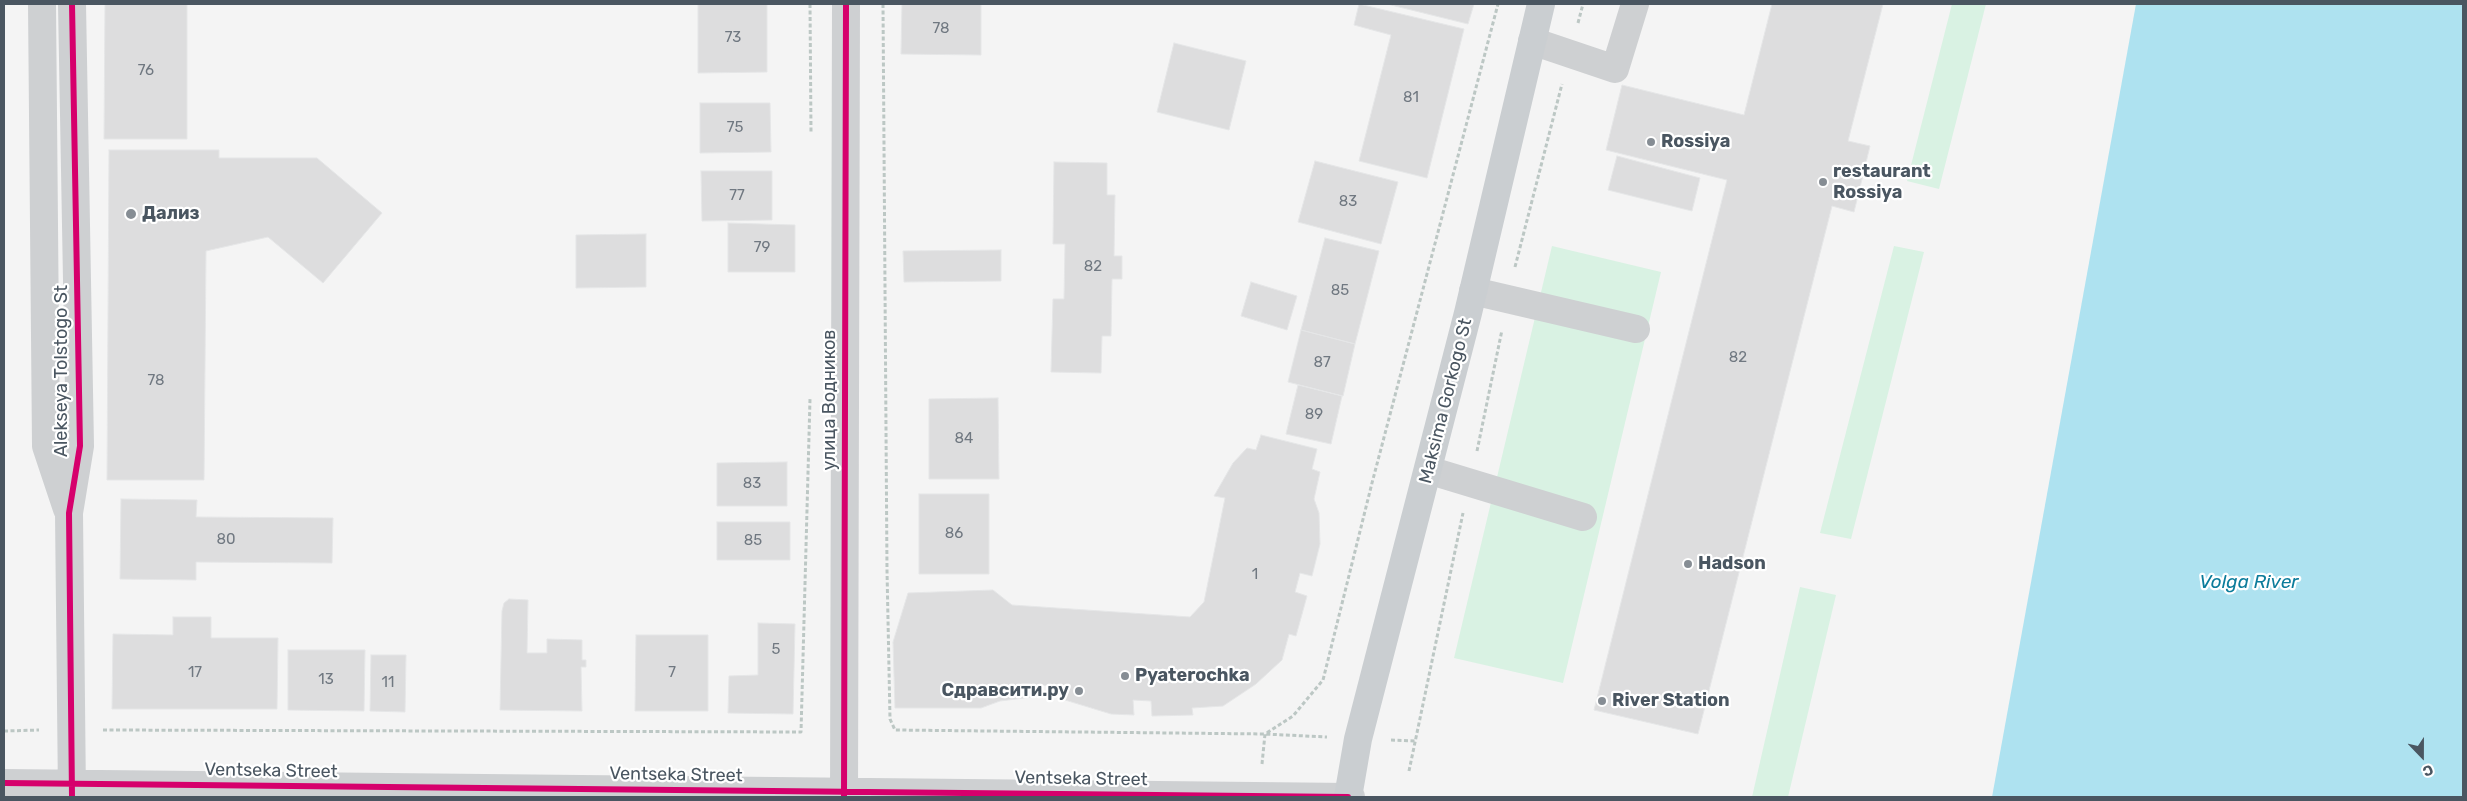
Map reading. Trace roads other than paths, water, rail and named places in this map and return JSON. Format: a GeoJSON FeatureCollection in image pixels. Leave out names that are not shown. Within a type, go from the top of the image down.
{"type":"FeatureCollection","features":[{"type":"Feature","properties":{"kind":"main road","name":"Maksima Gorkogo St"},"geometry":{"type":"LineString","coordinates":[[1349,797],[1358,739],[1474,291],[1541,4]]}},
{"type":"Feature","properties":{"kind":"street"},"geometry":{"type":"LineString","coordinates":[[42,4],[46,446],[69,513]]}},
{"type":"Feature","properties":{"kind":"street","name":"Alekseya Tolstogo St"},"geometry":{"type":"LineString","coordinates":[[72,4],[80,446],[69,513],[72,790]]}},
{"type":"Feature","properties":{"kind":"street","name":"улица Водников"},"geometry":{"type":"LineString","coordinates":[[844,794],[846,4]]}},
{"type":"Feature","properties":{"kind":"street"},"geometry":{"type":"LineString","coordinates":[[1532,41],[1615,69],[1635,4]]}},
{"type":"Feature","properties":{"kind":"street"},"geometry":{"type":"LineString","coordinates":[[1474,291],[1636,329]]}},
{"type":"Feature","properties":{"kind":"street"},"geometry":{"type":"LineString","coordinates":[[1428,470],[1583,517]]}},
{"type":"Feature","properties":{"kind":"street","name":"Ventseka Street"},"geometry":{"type":"LineString","coordinates":[[4,783],[72,790],[1349,797]]}},
{"type":"Feature","properties":{"kind":"water","name":"Volga River"},"geometry":{"type":"Polygon","coordinates":[[[2136,4],[2463,4],[2463,797],[1992,797],[2136,4]]]}},
{"type":"Feature","properties":{"kind":"place","name":"Rossiya"},"geometry":{"type":"Point","coordinates":[1651,142]}},
{"type":"Feature","properties":{"kind":"place","name":"restaurant Rossiya"},"geometry":{"type":"Point","coordinates":[1823,182]}},
{"type":"Feature","properties":{"kind":"place","name":"Дализ"},"geometry":{"type":"Point","coordinates":[131,214]}},
{"type":"Feature","properties":{"kind":"place","name":"Hadson"},"geometry":{"type":"Point","coordinates":[1688,564]}},
{"type":"Feature","properties":{"kind":"place","name":"Pyaterochka"},"geometry":{"type":"Point","coordinates":[1125,676]}},
{"type":"Feature","properties":{"kind":"place","name":"Сдравсити.ру"},"geometry":{"type":"Point","coordinates":[1079,691]}},
{"type":"Feature","properties":{"kind":"place","name":"River Station"},"geometry":{"type":"Point","coordinates":[1602,701]}}]}
